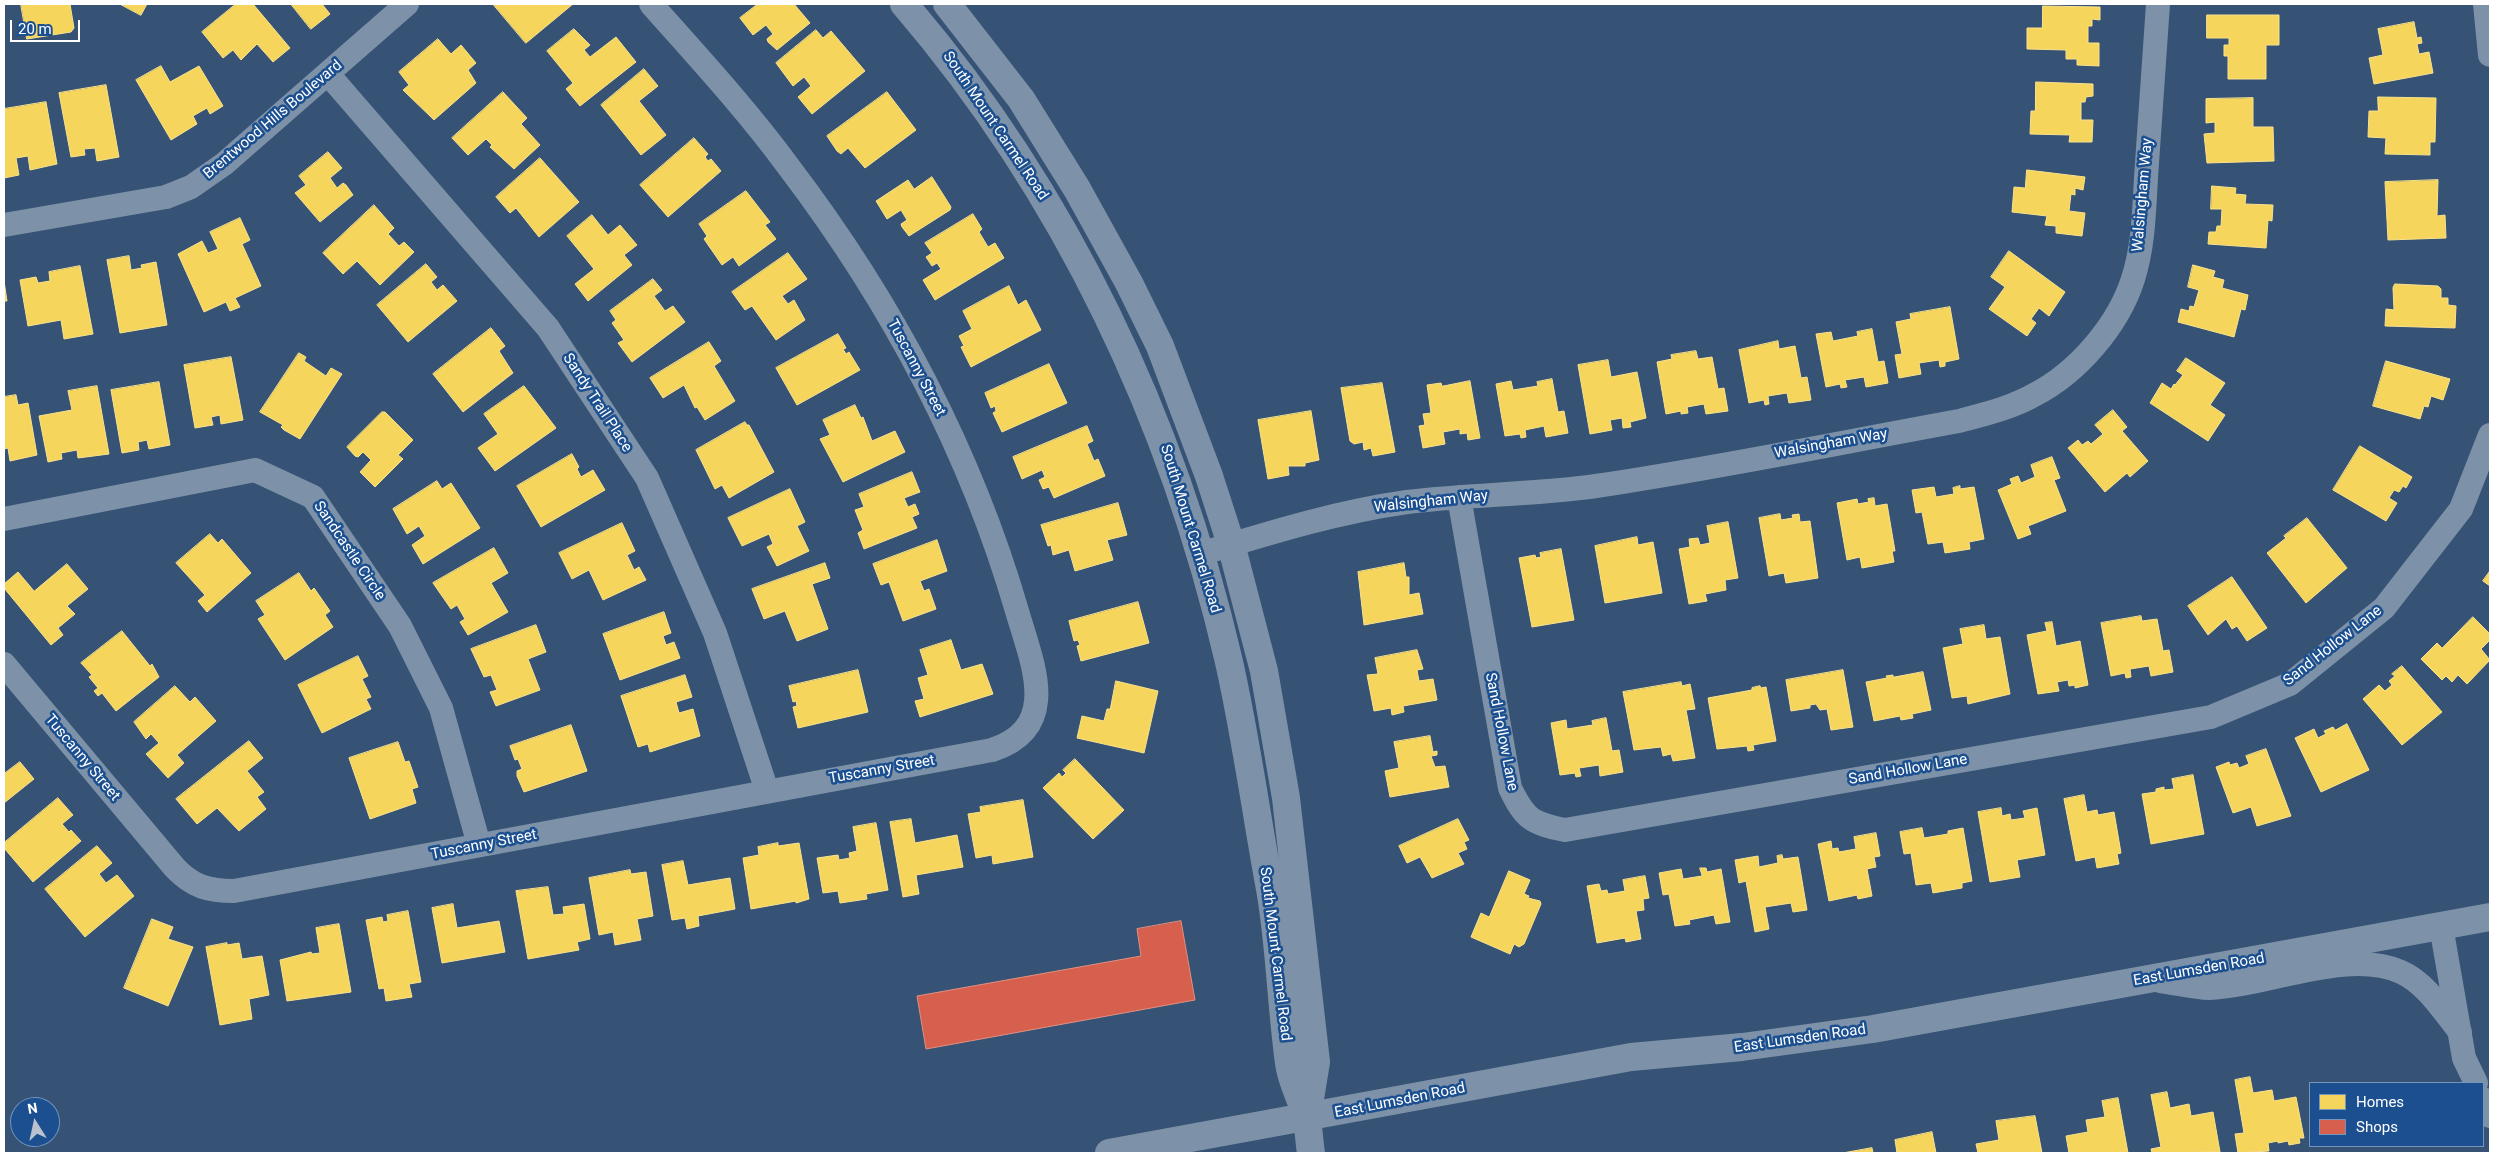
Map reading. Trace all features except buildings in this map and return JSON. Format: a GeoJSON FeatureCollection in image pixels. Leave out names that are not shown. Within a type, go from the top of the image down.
{"type":"FeatureCollection","features":[{"type":"Feature","properties":{"kind":"street","name":"Brentwood Hills Boulevard"},"geometry":{"type":"LineString","coordinates":[[4,225],[152,200],[179,193],[202,181],[224,164],[407,4]]}},
{"type":"Feature","properties":{"kind":"street","name":"Tuscanny Street"},"geometry":{"type":"LineString","coordinates":[[4,664],[186,879],[200,888],[216,892],[234,892],[992,750],[1008,745],[1025,730],[1035,711],[1036,677],[990,525],[958,449],[922,374],[860,267],[788,165],[731,94],[652,4]]}},
{"type":"Feature","properties":{"kind":"street","name":"South Mount Carmel Road"},"geometry":{"type":"LineString","coordinates":[[904,4],[940,46],[1026,168],[1091,280],[1123,345],[1166,446],[1200,554],[1229,664],[1245,743],[1270,891],[1289,1068],[1306,1118],[1311,1153]]}},
{"type":"Feature","properties":{"kind":"street","name":"South Mount Carmel Road"},"geometry":{"type":"LineString","coordinates":[[947,4],[1021,98],[1077,189],[1129,283],[1160,346],[1209,476],[1231,544],[1264,671],[1286,798],[1316,1062],[1306,1118]]}},
{"type":"Feature","properties":{"kind":"street","name":"Walsingham Way"},"geometry":{"type":"LineString","coordinates":[[1200,554],[1346,513],[1409,502],[1549,491],[1640,479],[1959,421],[1998,411],[2043,390],[2066,374],[2091,348],[2117,315],[2133,280],[2143,227],[2158,4]]}},
{"type":"Feature","properties":{"kind":"street"},"geometry":{"type":"LineString","coordinates":[[2485,4],[2490,55]]}},
{"type":"Feature","properties":{"kind":"street","name":"Sandy Trail Place"},"geometry":{"type":"LineString","coordinates":[[328,74],[548,328],[647,478],[715,633],[767,791]]}},
{"type":"Feature","properties":{"kind":"street","name":"Sand Hollow Lane"},"geometry":{"type":"LineString","coordinates":[[1459,497],[1510,788],[1521,810],[1539,825],[1565,830],[2211,717],[2290,684],[2384,608],[2460,509],[2490,435]]}},
{"type":"Feature","properties":{"kind":"street","name":"Sandcastle Circle"},"geometry":{"type":"LineString","coordinates":[[4,519],[254,470],[313,497],[400,626],[441,708],[479,846]]}},
{"type":"Feature","properties":{"kind":"street","name":"East Lumsden Road"},"geometry":{"type":"LineString","coordinates":[[1109,1153],[1631,1057],[1742,1047],[1873,1029],[2490,917]]}},
{"type":"Feature","properties":{"kind":"street"},"geometry":{"type":"LineString","coordinates":[[2441,926],[2464,1058],[2476,1082]]}},
{"type":"Feature","properties":{"kind":"street"},"geometry":{"type":"LineString","coordinates":[[2148,979],[2209,988],[2349,964],[2374,965],[2402,972],[2417,983],[2438,1004],[2460,1032]]}},
{"type":"Feature","properties":{"kind":"street"},"geometry":{"type":"LineString","coordinates":[[2484,1101],[2490,1116]]}}]}
